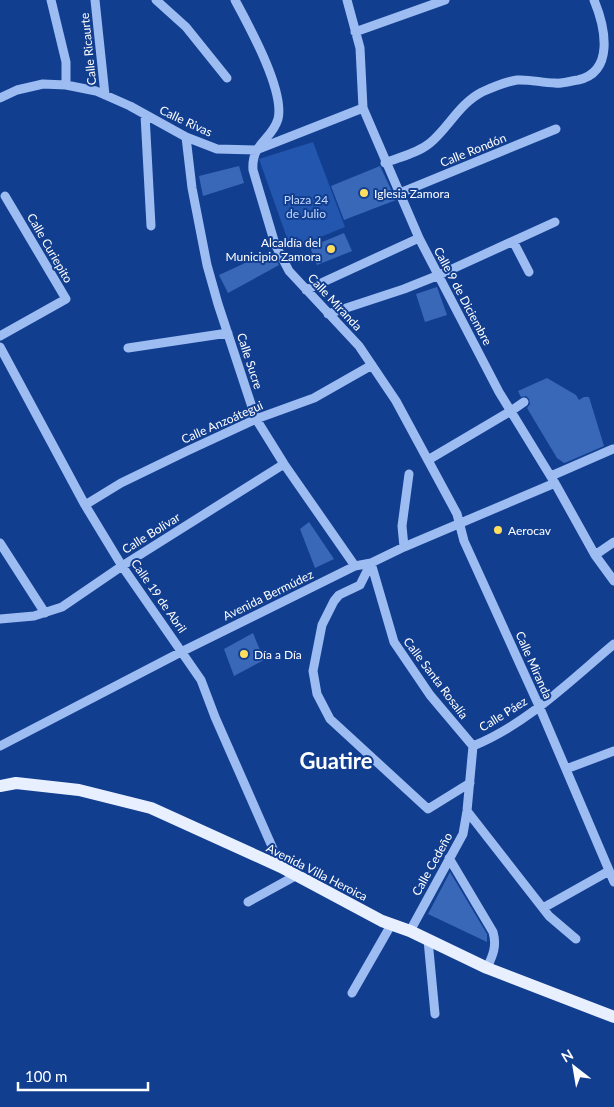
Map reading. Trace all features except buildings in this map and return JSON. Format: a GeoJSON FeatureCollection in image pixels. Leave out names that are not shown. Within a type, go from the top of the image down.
{"type":"FeatureCollection","features":[{"type":"Feature","properties":{"kind":"main road","name":"Avenida Villa Heroica"},"geometry":{"type":"LineString","coordinates":[[0,786],[16,783],[79,790],[151,808],[281,867],[391,925],[410,931],[487,968],[614,1017]]}},
{"type":"Feature","properties":{"kind":"street"},"geometry":{"type":"LineString","coordinates":[[51,0],[66,62],[66,85]]}},
{"type":"Feature","properties":{"kind":"street","name":"Calle Ricaurte"},"geometry":{"type":"LineString","coordinates":[[95,0],[105,95]]}},
{"type":"Feature","properties":{"kind":"street"},"geometry":{"type":"LineString","coordinates":[[156,0],[186,27],[228,78]]}},
{"type":"Feature","properties":{"kind":"street"},"geometry":{"type":"LineString","coordinates":[[235,0],[251,30],[272,79],[278,108],[278,119],[274,127],[256,150]]}},
{"type":"Feature","properties":{"kind":"street","name":"Calle 9 de Diciembre"},"geometry":{"type":"LineString","coordinates":[[347,0],[360,48],[362,108],[419,238],[499,392],[553,480],[595,555],[614,581]]}},
{"type":"Feature","properties":{"kind":"street"},"geometry":{"type":"LineString","coordinates":[[355,32],[445,0]]}},
{"type":"Feature","properties":{"kind":"street"},"geometry":{"type":"LineString","coordinates":[[385,163],[430,143],[456,113],[479,94],[500,84],[518,80],[535,80],[557,84],[587,78],[599,70],[607,60],[607,45],[605,28],[594,0]]}},
{"type":"Feature","properties":{"kind":"street","name":"Calle Rivas"},"geometry":{"type":"LineString","coordinates":[[0,98],[17,90],[43,84],[66,85],[96,91],[130,106],[186,137],[217,149],[256,150],[362,108]]}},
{"type":"Feature","properties":{"kind":"street"},"geometry":{"type":"LineString","coordinates":[[145,115],[151,226]]}},
{"type":"Feature","properties":{"kind":"street","name":"Calle Rondón"},"geometry":{"type":"LineString","coordinates":[[400,194],[556,129]]}},
{"type":"Feature","properties":{"kind":"street","name":"Calle Sucre"},"geometry":{"type":"LineString","coordinates":[[186,137],[192,188],[207,265],[256,419],[284,464],[355,566]]}},
{"type":"Feature","properties":{"kind":"street","name":"Calle Miranda"},"geometry":{"type":"LineString","coordinates":[[256,150],[252,161],[253,170],[275,244],[289,271],[359,346],[372,365],[396,402],[457,514],[464,541],[539,706],[614,882]]}},
{"type":"Feature","properties":{"kind":"street","name":"Calle Curiepito"},"geometry":{"type":"LineString","coordinates":[[0,336],[66,299],[5,196]]}},
{"type":"Feature","properties":{"kind":"street"},"geometry":{"type":"LineString","coordinates":[[328,314],[404,289],[439,275],[555,222]]}},
{"type":"Feature","properties":{"kind":"street"},"geometry":{"type":"LineString","coordinates":[[306,290],[419,238]]}},
{"type":"Feature","properties":{"kind":"street"},"geometry":{"type":"LineString","coordinates":[[512,241],[529,272]]}},
{"type":"Feature","properties":{"kind":"street"},"geometry":{"type":"LineString","coordinates":[[128,348],[228,333]]}},
{"type":"Feature","properties":{"kind":"street","name":"Calle 19 de Abril"},"geometry":{"type":"LineString","coordinates":[[0,346],[85,505],[122,566],[200,680],[281,867]]}},
{"type":"Feature","properties":{"kind":"street","name":"Calle Anzoátegui"},"geometry":{"type":"LineString","coordinates":[[85,505],[121,483],[256,419],[314,398],[372,365]]}},
{"type":"Feature","properties":{"kind":"street"},"geometry":{"type":"LineString","coordinates":[[428,460],[511,412],[524,402]]}},
{"type":"Feature","properties":{"kind":"street","name":"Avenida Bermúdez"},"geometry":{"type":"LineString","coordinates":[[0,746],[182,652],[355,566],[371,563],[460,524],[553,480],[612,448]]}},
{"type":"Feature","properties":{"kind":"street","name":"Calle Bolívar"},"geometry":{"type":"LineString","coordinates":[[0,619],[34,616],[62,607],[122,566],[284,464]]}},
{"type":"Feature","properties":{"kind":"street"},"geometry":{"type":"LineString","coordinates":[[404,547],[402,526],[409,474]]}},
{"type":"Feature","properties":{"kind":"street"},"geometry":{"type":"LineString","coordinates":[[595,555],[614,542]]}},
{"type":"Feature","properties":{"kind":"street"},"geometry":{"type":"LineString","coordinates":[[0,543],[45,613]]}},
{"type":"Feature","properties":{"kind":"street"},"geometry":{"type":"LineString","coordinates":[[371,563],[360,585],[339,595],[334,600],[322,624],[313,671],[317,694],[330,719],[428,810],[470,783]]}},
{"type":"Feature","properties":{"kind":"street","name":"Calle Santa Rosalía"},"geometry":{"type":"LineString","coordinates":[[371,563],[394,642],[430,695],[473,746]]}},
{"type":"Feature","properties":{"kind":"street","name":"Calle Páez"},"geometry":{"type":"LineString","coordinates":[[473,746],[494,737],[539,706],[614,644]]}},
{"type":"Feature","properties":{"kind":"street","name":"Calle Cedeño"},"geometry":{"type":"LineString","coordinates":[[410,931],[462,834],[467,811],[473,746]]}},
{"type":"Feature","properties":{"kind":"street"},"geometry":{"type":"LineString","coordinates":[[566,769],[614,751]]}},
{"type":"Feature","properties":{"kind":"street"},"geometry":{"type":"LineString","coordinates":[[467,811],[549,916],[576,939]]}},
{"type":"Feature","properties":{"kind":"street"},"geometry":{"type":"LineString","coordinates":[[449,858],[493,932],[495,951],[487,968]]}},
{"type":"Feature","properties":{"kind":"street"},"geometry":{"type":"LineString","coordinates":[[543,908],[609,871]]}},
{"type":"Feature","properties":{"kind":"street"},"geometry":{"type":"LineString","coordinates":[[248,902],[297,875]]}},
{"type":"Feature","properties":{"kind":"street"},"geometry":{"type":"LineString","coordinates":[[352,993],[391,925]]}},
{"type":"Feature","properties":{"kind":"street"},"geometry":{"type":"LineString","coordinates":[[428,940],[435,1014]]}},
{"type":"Feature","properties":{"kind":"green space","name":"Plaza 24 de Julio"},"geometry":{"type":"Polygon","coordinates":[[[313,142],[345,227],[291,249],[259,159],[313,142]]]}},
{"type":"Feature","properties":{"kind":"place","name":"Iglesia Zamora"},"geometry":{"type":"Point","coordinates":[364,193]}},
{"type":"Feature","properties":{"kind":"place","name":"Alcaldía del Municipio Zamora"},"geometry":{"type":"Point","coordinates":[331,249]}},
{"type":"Feature","properties":{"kind":"place","name":"Aerocav"},"geometry":{"type":"Point","coordinates":[498,530]}},
{"type":"Feature","properties":{"kind":"place","name":"Día a Día"},"geometry":{"type":"Point","coordinates":[244,654]}},
{"type":"Feature","properties":{"kind":"district","name":"Guatire"},"geometry":{"type":"Point","coordinates":[336,760]}}]}
